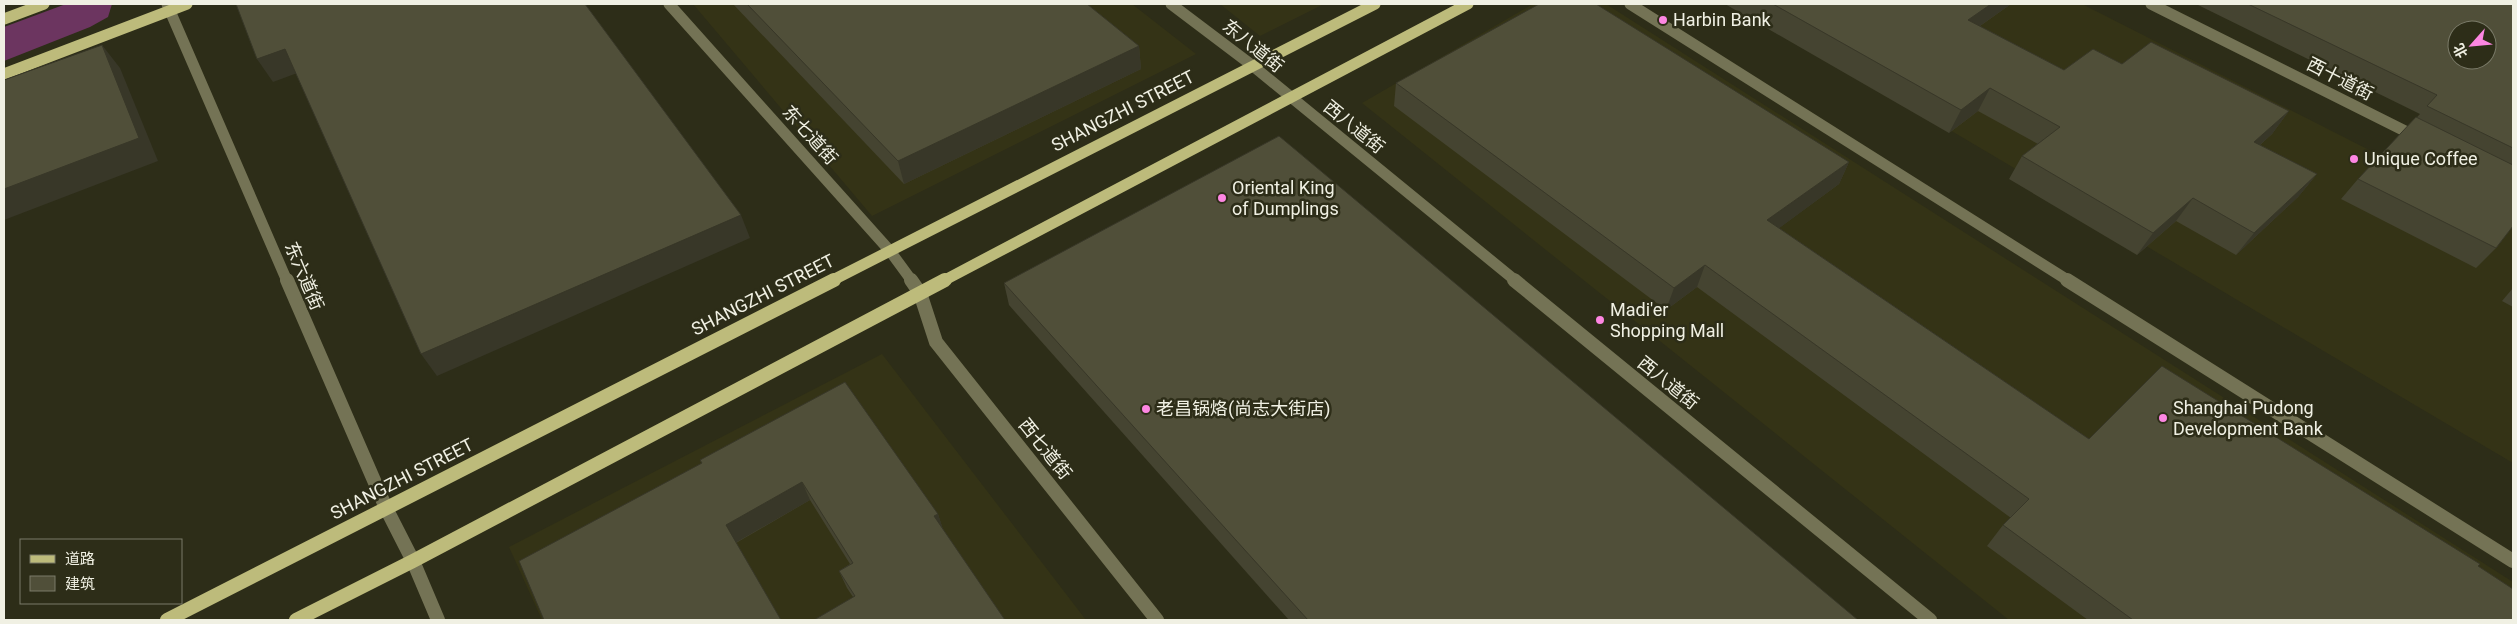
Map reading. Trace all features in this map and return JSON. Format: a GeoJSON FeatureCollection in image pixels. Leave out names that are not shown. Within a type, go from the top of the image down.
{"type":"FeatureCollection","features":[{"type":"Feature","properties":{"kind":"main road"},"geometry":{"type":"LineString","coordinates":[[4,19],[44,4]]}},
{"type":"Feature","properties":{"kind":"main road"},"geometry":{"type":"LineString","coordinates":[[4,74],[168,7],[187,4]]}},
{"type":"Feature","properties":{"kind":"main road","name":"SHANGZHI STREET"},"geometry":{"type":"LineString","coordinates":[[167,620],[1375,4]]}},
{"type":"Feature","properties":{"kind":"main road"},"geometry":{"type":"LineString","coordinates":[[296,620],[413,561],[1468,4]]}},
{"type":"Feature","properties":{"kind":"street","name":"东七道街"},"geometry":{"type":"LineString","coordinates":[[669,4],[890,251],[920,293]]}},
{"type":"Feature","properties":{"kind":"street","name":"东八道街"},"geometry":{"type":"LineString","coordinates":[[1171,4],[1253,66],[1289,98]]}},
{"type":"Feature","properties":{"kind":"street"},"geometry":{"type":"LineString","coordinates":[[1630,4],[2513,561]]}},
{"type":"Feature","properties":{"kind":"street","name":"西十道街"},"geometry":{"type":"LineString","coordinates":[[2152,4],[2434,145]]}},
{"type":"Feature","properties":{"kind":"street","name":"东六道街"},"geometry":{"type":"LineString","coordinates":[[168,7],[386,508],[413,561],[438,620]]}},
{"type":"Feature","properties":{"kind":"street","name":"西八道街"},"geometry":{"type":"LineString","coordinates":[[1289,98],[1930,620]]}},
{"type":"Feature","properties":{"kind":"street","name":"西七道街"},"geometry":{"type":"LineString","coordinates":[[920,293],[936,342],[1157,620]]}},
{"type":"Feature","properties":{"kind":"shaded area"},"geometry":{"type":"Polygon","coordinates":[[[66,4],[112,4],[108,17],[90,27],[4,61],[4,27],[66,4]]]}},
{"type":"Feature","properties":{"kind":"shaded area"},"geometry":{"type":"Polygon","coordinates":[[[693,4],[1132,4],[1196,54],[872,216],[693,4]]]}},
{"type":"Feature","properties":{"kind":"shaded area"},"geometry":{"type":"Polygon","coordinates":[[[1220,4],[1324,4],[1260,36],[1220,4]]]}},
{"type":"Feature","properties":{"kind":"shaded area"},"geometry":{"type":"Polygon","coordinates":[[[1533,4],[1606,4],[2513,582],[2513,620],[2009,620],[1362,103],[1533,4]]]}},
{"type":"Feature","properties":{"kind":"shaded area"},"geometry":{"type":"Polygon","coordinates":[[[1737,4],[2082,4],[2513,223],[2513,463],[1737,4]]]}},
{"type":"Feature","properties":{"kind":"shaded area"},"geometry":{"type":"Polygon","coordinates":[[[882,354],[1086,620],[542,620],[509,547],[882,354]]]}},
{"type":"Feature","properties":{"kind":"building"},"geometry":{"type":"Polygon","coordinates":[[[236,4],[585,4],[741,215],[421,354],[285,49],[257,59],[236,4]]]}},
{"type":"Feature","properties":{"kind":"building"},"geometry":{"type":"Polygon","coordinates":[[[747,4],[1087,4],[1139,46],[898,161],[747,4]]]}},
{"type":"Feature","properties":{"kind":"building"},"geometry":{"type":"Polygon","coordinates":[[[1539,4],[1596,4],[1849,162],[1767,220],[2089,439],[2162,366],[2480,564],[2478,566],[2513,589],[2513,620],[2133,620],[2003,525],[2029,499],[1705,265],[1674,288],[1396,83],[1539,4]]]}},
{"type":"Feature","properties":{"kind":"building"},"geometry":{"type":"Polygon","coordinates":[[[1773,4],[1991,4],[1968,20],[2064,70],[2093,49],[2122,64],[2151,42],[2289,111],[2254,142],[2317,174],[2254,233],[2193,198],[2153,233],[2022,156],[2060,127],[1990,88],[1961,110],[1773,4]]]}},
{"type":"Feature","properties":{"kind":"building"},"geometry":{"type":"Polygon","coordinates":[[[2248,4],[2513,4],[2513,148],[2427,106],[2437,95],[2248,4]]]}},
{"type":"Feature","properties":{"kind":"building"},"geometry":{"type":"Polygon","coordinates":[[[102,45],[139,138],[4,189],[4,80],[102,45]]]}},
{"type":"Feature","properties":{"kind":"building"},"geometry":{"type":"Polygon","coordinates":[[[2416,117],[2513,165],[2513,226],[2496,248],[2358,179],[2416,117]]]}},
{"type":"Feature","properties":{"kind":"building"},"geometry":{"type":"Polygon","coordinates":[[[1279,136],[1858,620],[1308,620],[1004,283],[1279,136]]]}},
{"type":"Feature","properties":{"kind":"building"},"geometry":{"type":"Polygon","coordinates":[[[845,382],[938,514],[934,516],[1005,620],[814,620],[855,596],[839,571],[853,563],[802,482],[726,525],[781,620],[544,620],[519,561],[702,463],[700,460],[845,382]]]}},
{"type":"Feature","properties":{"kind":"place","name":"Harbin Bank"},"geometry":{"type":"Point","coordinates":[1663,20]}},
{"type":"Feature","properties":{"kind":"place","name":"Unique Coffee"},"geometry":{"type":"Point","coordinates":[2354,159]}},
{"type":"Feature","properties":{"kind":"place","name":"Oriental King of Dumplings"},"geometry":{"type":"Point","coordinates":[1222,198]}},
{"type":"Feature","properties":{"kind":"place","name":"Madi'er Shopping Mall"},"geometry":{"type":"Point","coordinates":[1600,320]}},
{"type":"Feature","properties":{"kind":"place","name":"老昌锅烙(尚志大街店)"},"geometry":{"type":"Point","coordinates":[1146,409]}},
{"type":"Feature","properties":{"kind":"place","name":"Shanghai Pudong Development Bank"},"geometry":{"type":"Point","coordinates":[2163,418]}}]}
